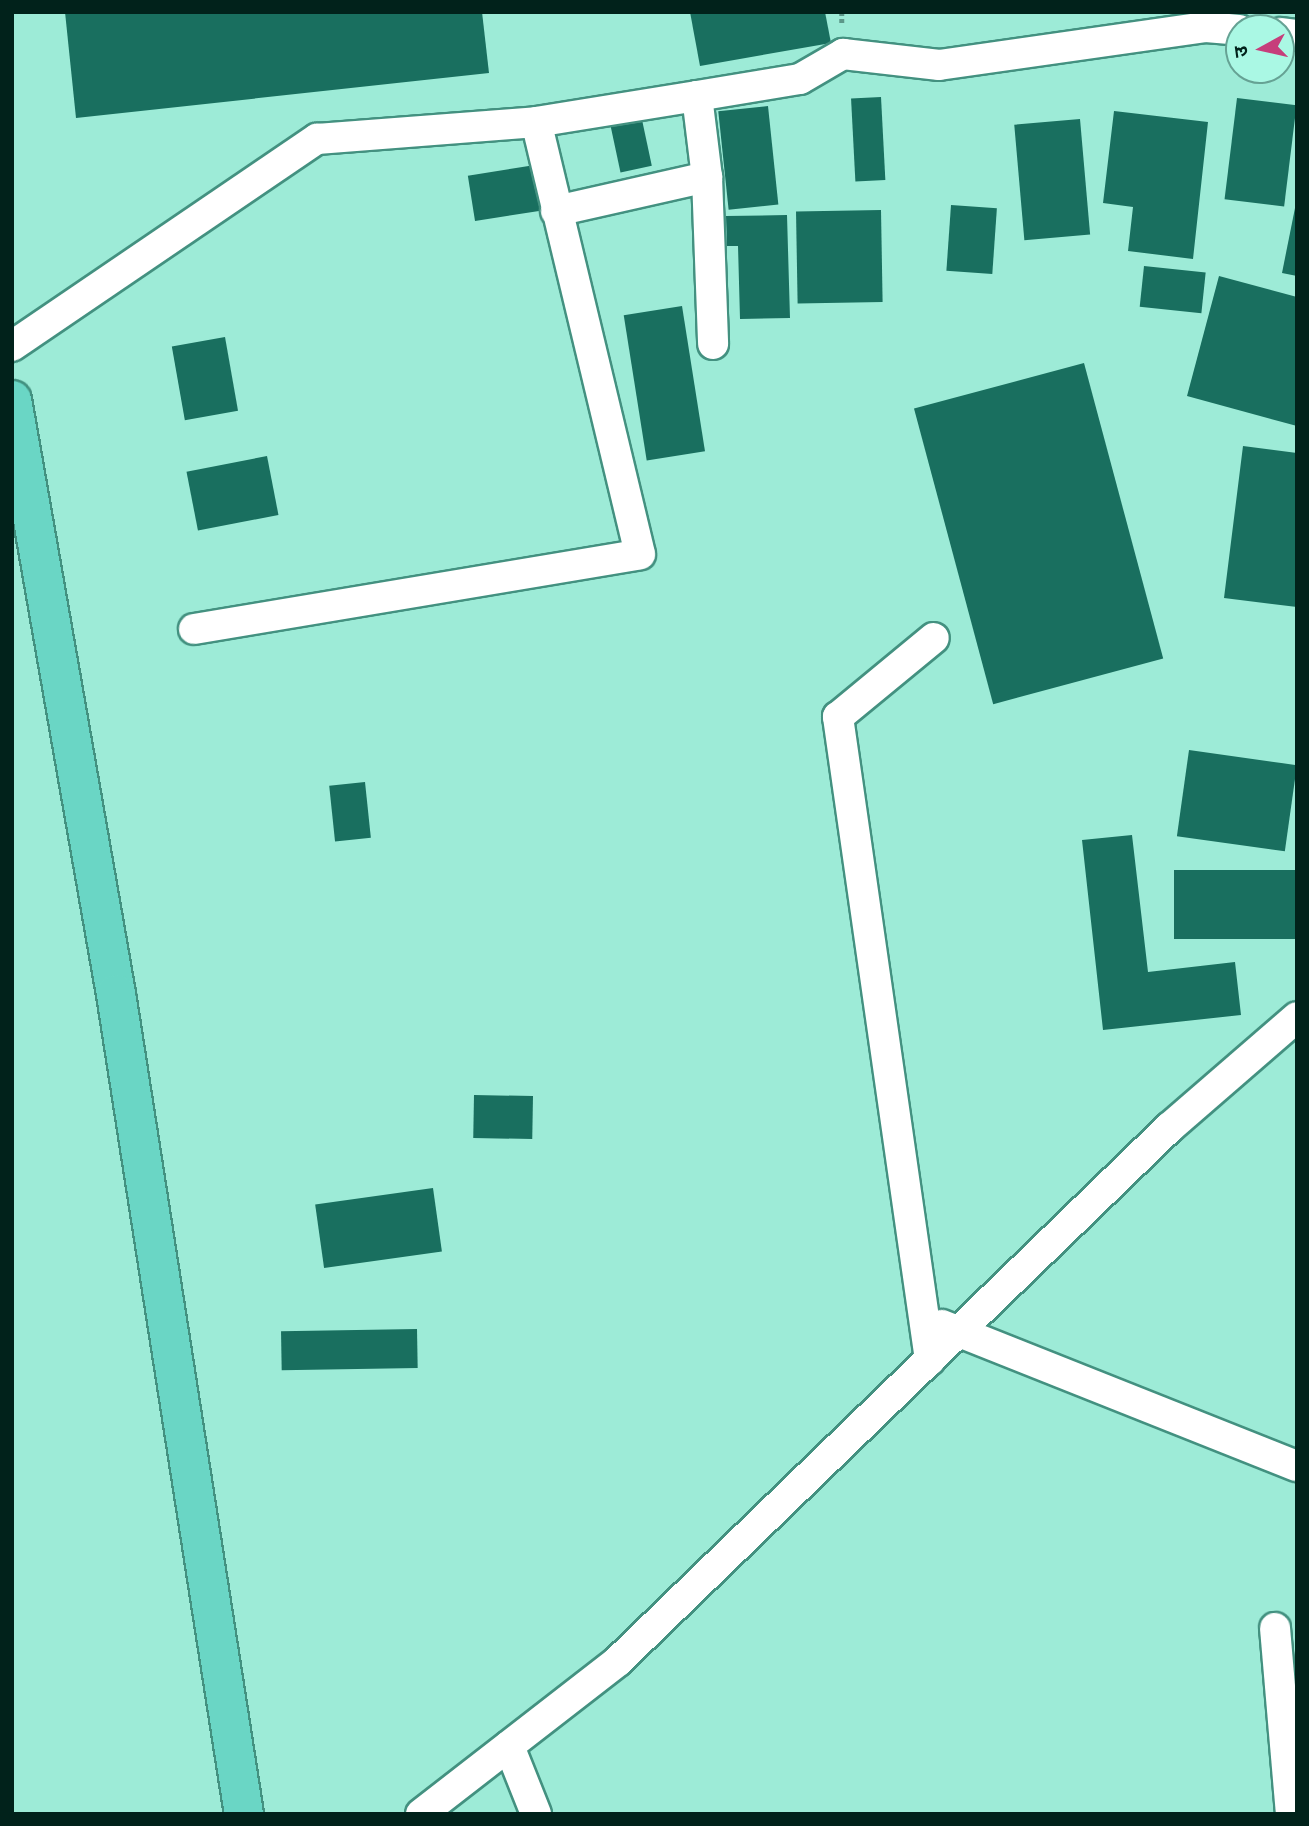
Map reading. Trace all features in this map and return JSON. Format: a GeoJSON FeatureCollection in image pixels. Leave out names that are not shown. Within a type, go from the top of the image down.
{"type":"FeatureCollection","features":[{"type":"Feature","properties":{"kind":"main road"},"geometry":{"type":"LineString","coordinates":[[12,400],[116,994],[244,1814]]}},
{"type":"Feature","properties":{"kind":"street"},"geometry":{"type":"LineString","coordinates":[[12,345],[317,139],[536,122],[697,96],[800,79],[843,54],[939,65],[1206,27],[1225,29]]}},
{"type":"Feature","properties":{"kind":"street"},"geometry":{"type":"LineString","coordinates":[[697,96],[707,177],[713,344]]}},
{"type":"Feature","properties":{"kind":"street"},"geometry":{"type":"LineString","coordinates":[[194,629],[640,554],[536,122]]}},
{"type":"Feature","properties":{"kind":"street"},"geometry":{"type":"LineString","coordinates":[[556,211],[707,177]]}},
{"type":"Feature","properties":{"kind":"street"},"geometry":{"type":"LineString","coordinates":[[930,1360],[838,717],[934,638]]}},
{"type":"Feature","properties":{"kind":"street"},"geometry":{"type":"LineString","coordinates":[[421,1814],[618,1661],[1170,1128],[1297,1017]]}},
{"type":"Feature","properties":{"kind":"street"},"geometry":{"type":"LineString","coordinates":[[924,1318],[1297,1466]]}},
{"type":"Feature","properties":{"kind":"street"},"geometry":{"type":"LineString","coordinates":[[1275,1628],[1291,1814]]}},
{"type":"Feature","properties":{"kind":"street"},"geometry":{"type":"LineString","coordinates":[[509,1746],[536,1814]]}},
{"type":"Feature","properties":{"kind":"building"},"geometry":{"type":"Polygon","coordinates":[[[65,12],[482,12],[489,73],[76,118],[65,12]]]}},
{"type":"Feature","properties":{"kind":"building"},"geometry":{"type":"Polygon","coordinates":[[[690,12],[825,12],[831,43],[700,66],[690,12]]]}},
{"type":"Feature","properties":{"kind":"building"},"geometry":{"type":"Polygon","coordinates":[[[881,97],[885,180],[855,181],[851,99],[881,97]]]}},
{"type":"Feature","properties":{"kind":"building"},"geometry":{"type":"Polygon","coordinates":[[[1237,98],[1297,105],[1284,207],[1225,199],[1237,98]]]}},
{"type":"Feature","properties":{"kind":"building"},"geometry":{"type":"Polygon","coordinates":[[[768,106],[778,204],[729,210],[718,111],[768,106]]]}},
{"type":"Feature","properties":{"kind":"building"},"geometry":{"type":"Polygon","coordinates":[[[1114,111],[1208,122],[1193,259],[1128,251],[1133,207],[1103,203],[1114,111]]]}},
{"type":"Feature","properties":{"kind":"building"},"geometry":{"type":"Polygon","coordinates":[[[641,115],[652,166],[621,173],[610,122],[641,115]]]}},
{"type":"Feature","properties":{"kind":"building"},"geometry":{"type":"Polygon","coordinates":[[[1080,119],[1090,235],[1024,240],[1014,125],[1080,119]]]}},
{"type":"Feature","properties":{"kind":"building"},"geometry":{"type":"Polygon","coordinates":[[[535,165],[542,210],[475,221],[468,176],[535,165]]]}},
{"type":"Feature","properties":{"kind":"building"},"geometry":{"type":"Polygon","coordinates":[[[1297,203],[1297,276],[1282,273],[1297,203]]]}},
{"type":"Feature","properties":{"kind":"building"},"geometry":{"type":"Polygon","coordinates":[[[951,205],[997,208],[992,274],[946,271],[951,205]]]}},
{"type":"Feature","properties":{"kind":"building"},"geometry":{"type":"Polygon","coordinates":[[[881,210],[883,302],[798,303],[796,211],[881,210]]]}},
{"type":"Feature","properties":{"kind":"building"},"geometry":{"type":"Polygon","coordinates":[[[787,215],[790,318],[740,319],[738,246],[727,246],[726,216],[787,215]]]}},
{"type":"Feature","properties":{"kind":"building"},"geometry":{"type":"Polygon","coordinates":[[[1144,266],[1206,272],[1201,313],[1140,307],[1144,266]]]}},
{"type":"Feature","properties":{"kind":"building"},"geometry":{"type":"Polygon","coordinates":[[[1219,276],[1297,297],[1297,426],[1187,396],[1219,276]]]}},
{"type":"Feature","properties":{"kind":"building"},"geometry":{"type":"Polygon","coordinates":[[[682,306],[705,451],[647,460],[624,315],[682,306]]]}},
{"type":"Feature","properties":{"kind":"building"},"geometry":{"type":"Polygon","coordinates":[[[225,337],[238,411],[185,420],[172,346],[225,337]]]}},
{"type":"Feature","properties":{"kind":"building"},"geometry":{"type":"Polygon","coordinates":[[[1084,363],[1163,659],[993,704],[914,409],[1084,363]]]}},
{"type":"Feature","properties":{"kind":"building"},"geometry":{"type":"Polygon","coordinates":[[[1243,446],[1297,453],[1297,607],[1224,598],[1243,446]]]}},
{"type":"Feature","properties":{"kind":"building"},"geometry":{"type":"Polygon","coordinates":[[[267,456],[278,515],[198,531],[187,472],[267,456]]]}},
{"type":"Feature","properties":{"kind":"building"},"geometry":{"type":"Polygon","coordinates":[[[1189,750],[1297,765],[1285,851],[1177,836],[1189,750]]]}},
{"type":"Feature","properties":{"kind":"building"},"geometry":{"type":"Polygon","coordinates":[[[365,782],[371,838],[335,841],[329,786],[365,782]]]}},
{"type":"Feature","properties":{"kind":"building"},"geometry":{"type":"Polygon","coordinates":[[[1132,835],[1148,972],[1235,962],[1241,1015],[1103,1030],[1082,840],[1132,835]]]}},
{"type":"Feature","properties":{"kind":"building"},"geometry":{"type":"Polygon","coordinates":[[[1174,870],[1297,870],[1297,939],[1174,939],[1174,870]]]}},
{"type":"Feature","properties":{"kind":"building"},"geometry":{"type":"Polygon","coordinates":[[[474,1095],[533,1096],[532,1139],[473,1138],[474,1095]]]}},
{"type":"Feature","properties":{"kind":"building"},"geometry":{"type":"Polygon","coordinates":[[[433,1188],[442,1251],[324,1268],[315,1205],[433,1188]]]}},
{"type":"Feature","properties":{"kind":"building"},"geometry":{"type":"Polygon","coordinates":[[[417,1329],[418,1368],[282,1370],[281,1331],[417,1329]]]}}]}
